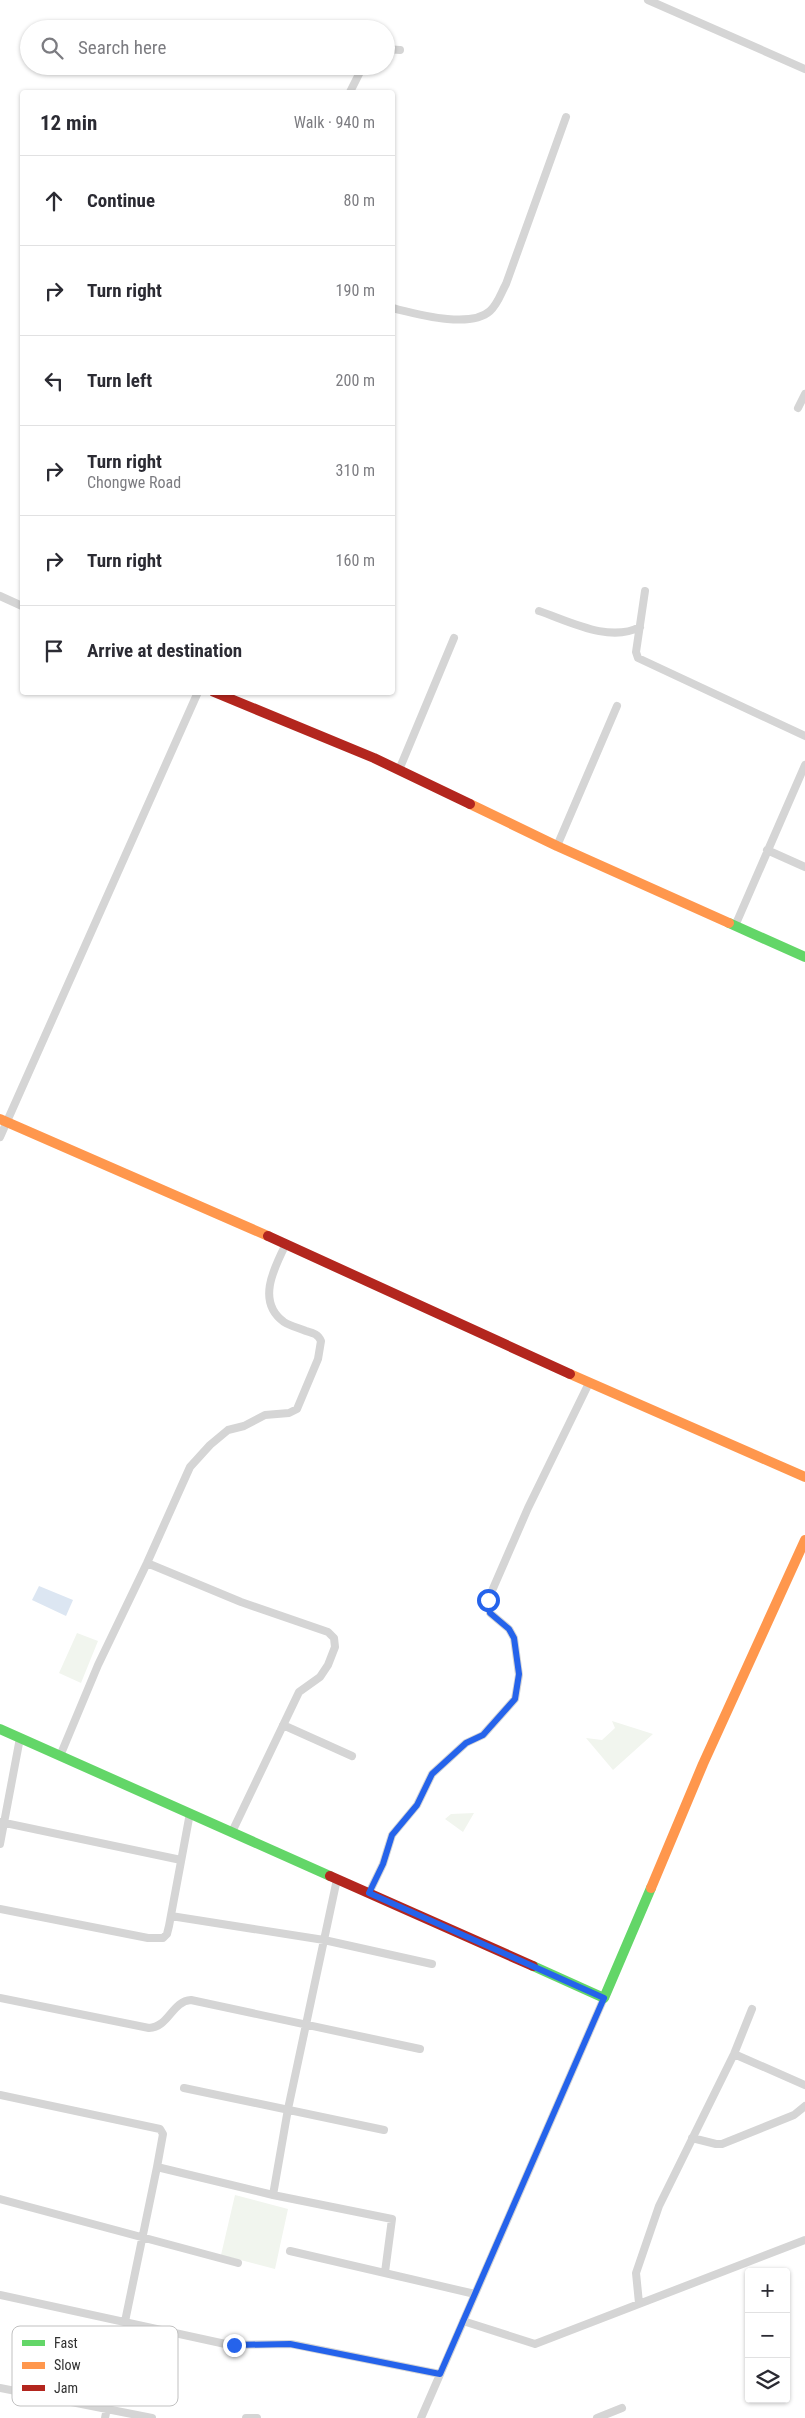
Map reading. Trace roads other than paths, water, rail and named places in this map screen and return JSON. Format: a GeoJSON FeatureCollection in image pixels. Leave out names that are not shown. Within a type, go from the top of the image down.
{"type":"FeatureCollection","features":[{"type":"Feature","properties":{"kind":"street"},"geometry":{"type":"LineString","coordinates":[[648,0],[805,70]]}},
{"type":"Feature","properties":{"kind":"street"},"geometry":{"type":"LineString","coordinates":[[395,50],[400,50]]}},
{"type":"Feature","properties":{"kind":"street"},"geometry":{"type":"LineString","coordinates":[[351,90],[358,75]]}},
{"type":"Feature","properties":{"kind":"street"},"geometry":{"type":"LineString","coordinates":[[395,308],[466,320],[481,317],[490,310],[498,301],[506,284],[566,117]]}},
{"type":"Feature","properties":{"kind":"street"},"geometry":{"type":"LineString","coordinates":[[798,408],[805,394]]}},
{"type":"Feature","properties":{"kind":"street"},"geometry":{"type":"LineString","coordinates":[[645,591],[636,652],[638,658],[805,736]]}},
{"type":"Feature","properties":{"kind":"street"},"geometry":{"type":"LineString","coordinates":[[0,596],[20,605]]}},
{"type":"Feature","properties":{"kind":"street"},"geometry":{"type":"LineString","coordinates":[[539,611],[608,632],[625,633],[640,627]]}},
{"type":"Feature","properties":{"kind":"street"},"geometry":{"type":"LineString","coordinates":[[399,770],[454,638]]}},
{"type":"Feature","properties":{"kind":"street"},"geometry":{"type":"LineString","coordinates":[[0,1137],[3,1120],[197,695]]}},
{"type":"Feature","properties":{"kind":"street"},"geometry":{"type":"LineString","coordinates":[[221,695],[399,770],[557,846],[805,957]]}},
{"type":"Feature","properties":{"kind":"street"},"geometry":{"type":"LineString","coordinates":[[557,846],[617,706]]}},
{"type":"Feature","properties":{"kind":"street"},"geometry":{"type":"LineString","coordinates":[[735,926],[767,850],[801,784],[805,765]]}},
{"type":"Feature","properties":{"kind":"street"},"geometry":{"type":"LineString","coordinates":[[767,850],[805,867]]}},
{"type":"Feature","properties":{"kind":"street"},"geometry":{"type":"LineString","coordinates":[[3,1120],[286,1244],[589,1383],[805,1477]]}},
{"type":"Feature","properties":{"kind":"street"},"geometry":{"type":"LineString","coordinates":[[60,1756],[98,1665],[147,1563],[186,1475],[202,1453],[228,1430],[244,1426],[265,1414],[289,1413],[299,1407],[318,1359],[321,1341],[316,1335],[284,1322],[272,1310],[270,1299],[271,1276],[286,1244]]}},
{"type":"Feature","properties":{"kind":"street"},"geometry":{"type":"LineString","coordinates":[[369,1893],[383,1864],[392,1835],[417,1805],[432,1774],[466,1743],[483,1735],[515,1699],[519,1674],[514,1638],[509,1629],[490,1613],[488,1600],[528,1508],[589,1383]]}},
{"type":"Feature","properties":{"kind":"street"},"geometry":{"type":"LineString","coordinates":[[421,2418],[604,1998],[703,1764],[805,1540]]}},
{"type":"Feature","properties":{"kind":"street"},"geometry":{"type":"LineString","coordinates":[[147,1563],[241,1602],[332,1634],[336,1641],[328,1665],[316,1680],[301,1689],[232,1832]]}},
{"type":"Feature","properties":{"kind":"street"},"geometry":{"type":"LineString","coordinates":[[283,1725],[352,1756]]}},
{"type":"Feature","properties":{"kind":"street"},"geometry":{"type":"LineString","coordinates":[[0,1729],[604,1998]]}},
{"type":"Feature","properties":{"kind":"street"},"geometry":{"type":"LineString","coordinates":[[0,1844],[2,1822],[20,1738]]}},
{"type":"Feature","properties":{"kind":"street"},"geometry":{"type":"LineString","coordinates":[[0,1909],[156,1940],[166,1936],[190,1813]]}},
{"type":"Feature","properties":{"kind":"street"},"geometry":{"type":"LineString","coordinates":[[2,1822],[181,1860]]}},
{"type":"Feature","properties":{"kind":"street"},"geometry":{"type":"LineString","coordinates":[[273,2195],[288,2109],[337,1879]]}},
{"type":"Feature","properties":{"kind":"street"},"geometry":{"type":"LineString","coordinates":[[171,1916],[324,1940],[432,1964]]}},
{"type":"Feature","properties":{"kind":"street"},"geometry":{"type":"LineString","coordinates":[[0,1998],[142,2028],[158,2026],[183,2002],[192,2000],[420,2049]]}},
{"type":"Feature","properties":{"kind":"street"},"geometry":{"type":"LineString","coordinates":[[639,2303],[636,2273],[659,2206],[734,2054],[752,2008]]}},
{"type":"Feature","properties":{"kind":"street"},"geometry":{"type":"LineString","coordinates":[[734,2054],[805,2085]]}},
{"type":"Feature","properties":{"kind":"street"},"geometry":{"type":"LineString","coordinates":[[184,2088],[384,2130]]}},
{"type":"Feature","properties":{"kind":"street"},"geometry":{"type":"LineString","coordinates":[[0,2094],[160,2129],[163,2134],[123,2326]]}},
{"type":"Feature","properties":{"kind":"street"},"geometry":{"type":"LineString","coordinates":[[692,2138],[722,2144],[794,2115],[805,2106]]}},
{"type":"Feature","properties":{"kind":"street"},"geometry":{"type":"LineString","coordinates":[[156,2167],[273,2195],[392,2218],[385,2272]]}},
{"type":"Feature","properties":{"kind":"street"},"geometry":{"type":"LineString","coordinates":[[0,2199],[140,2239],[238,2263]]}},
{"type":"Feature","properties":{"kind":"street"},"geometry":{"type":"LineString","coordinates":[[463,2321],[533,2344],[805,2240]]}},
{"type":"Feature","properties":{"kind":"street"},"geometry":{"type":"LineString","coordinates":[[290,2251],[475,2294]]}},
{"type":"Feature","properties":{"kind":"street"},"geometry":{"type":"LineString","coordinates":[[0,2295],[138,2326]]}},
{"type":"Feature","properties":{"kind":"street"},"geometry":{"type":"LineString","coordinates":[[178,2334],[230,2345],[290,2344],[440,2374]]}},
{"type":"Feature","properties":{"kind":"street"},"geometry":{"type":"LineString","coordinates":[[73,2406],[106,2414],[152,2418]]}},
{"type":"Feature","properties":{"kind":"street"},"geometry":{"type":"LineString","coordinates":[[597,2418],[622,2408]]}},
{"type":"Feature","properties":{"kind":"street"},"geometry":{"type":"LineString","coordinates":[[246,2418],[257,2418]]}}]}
